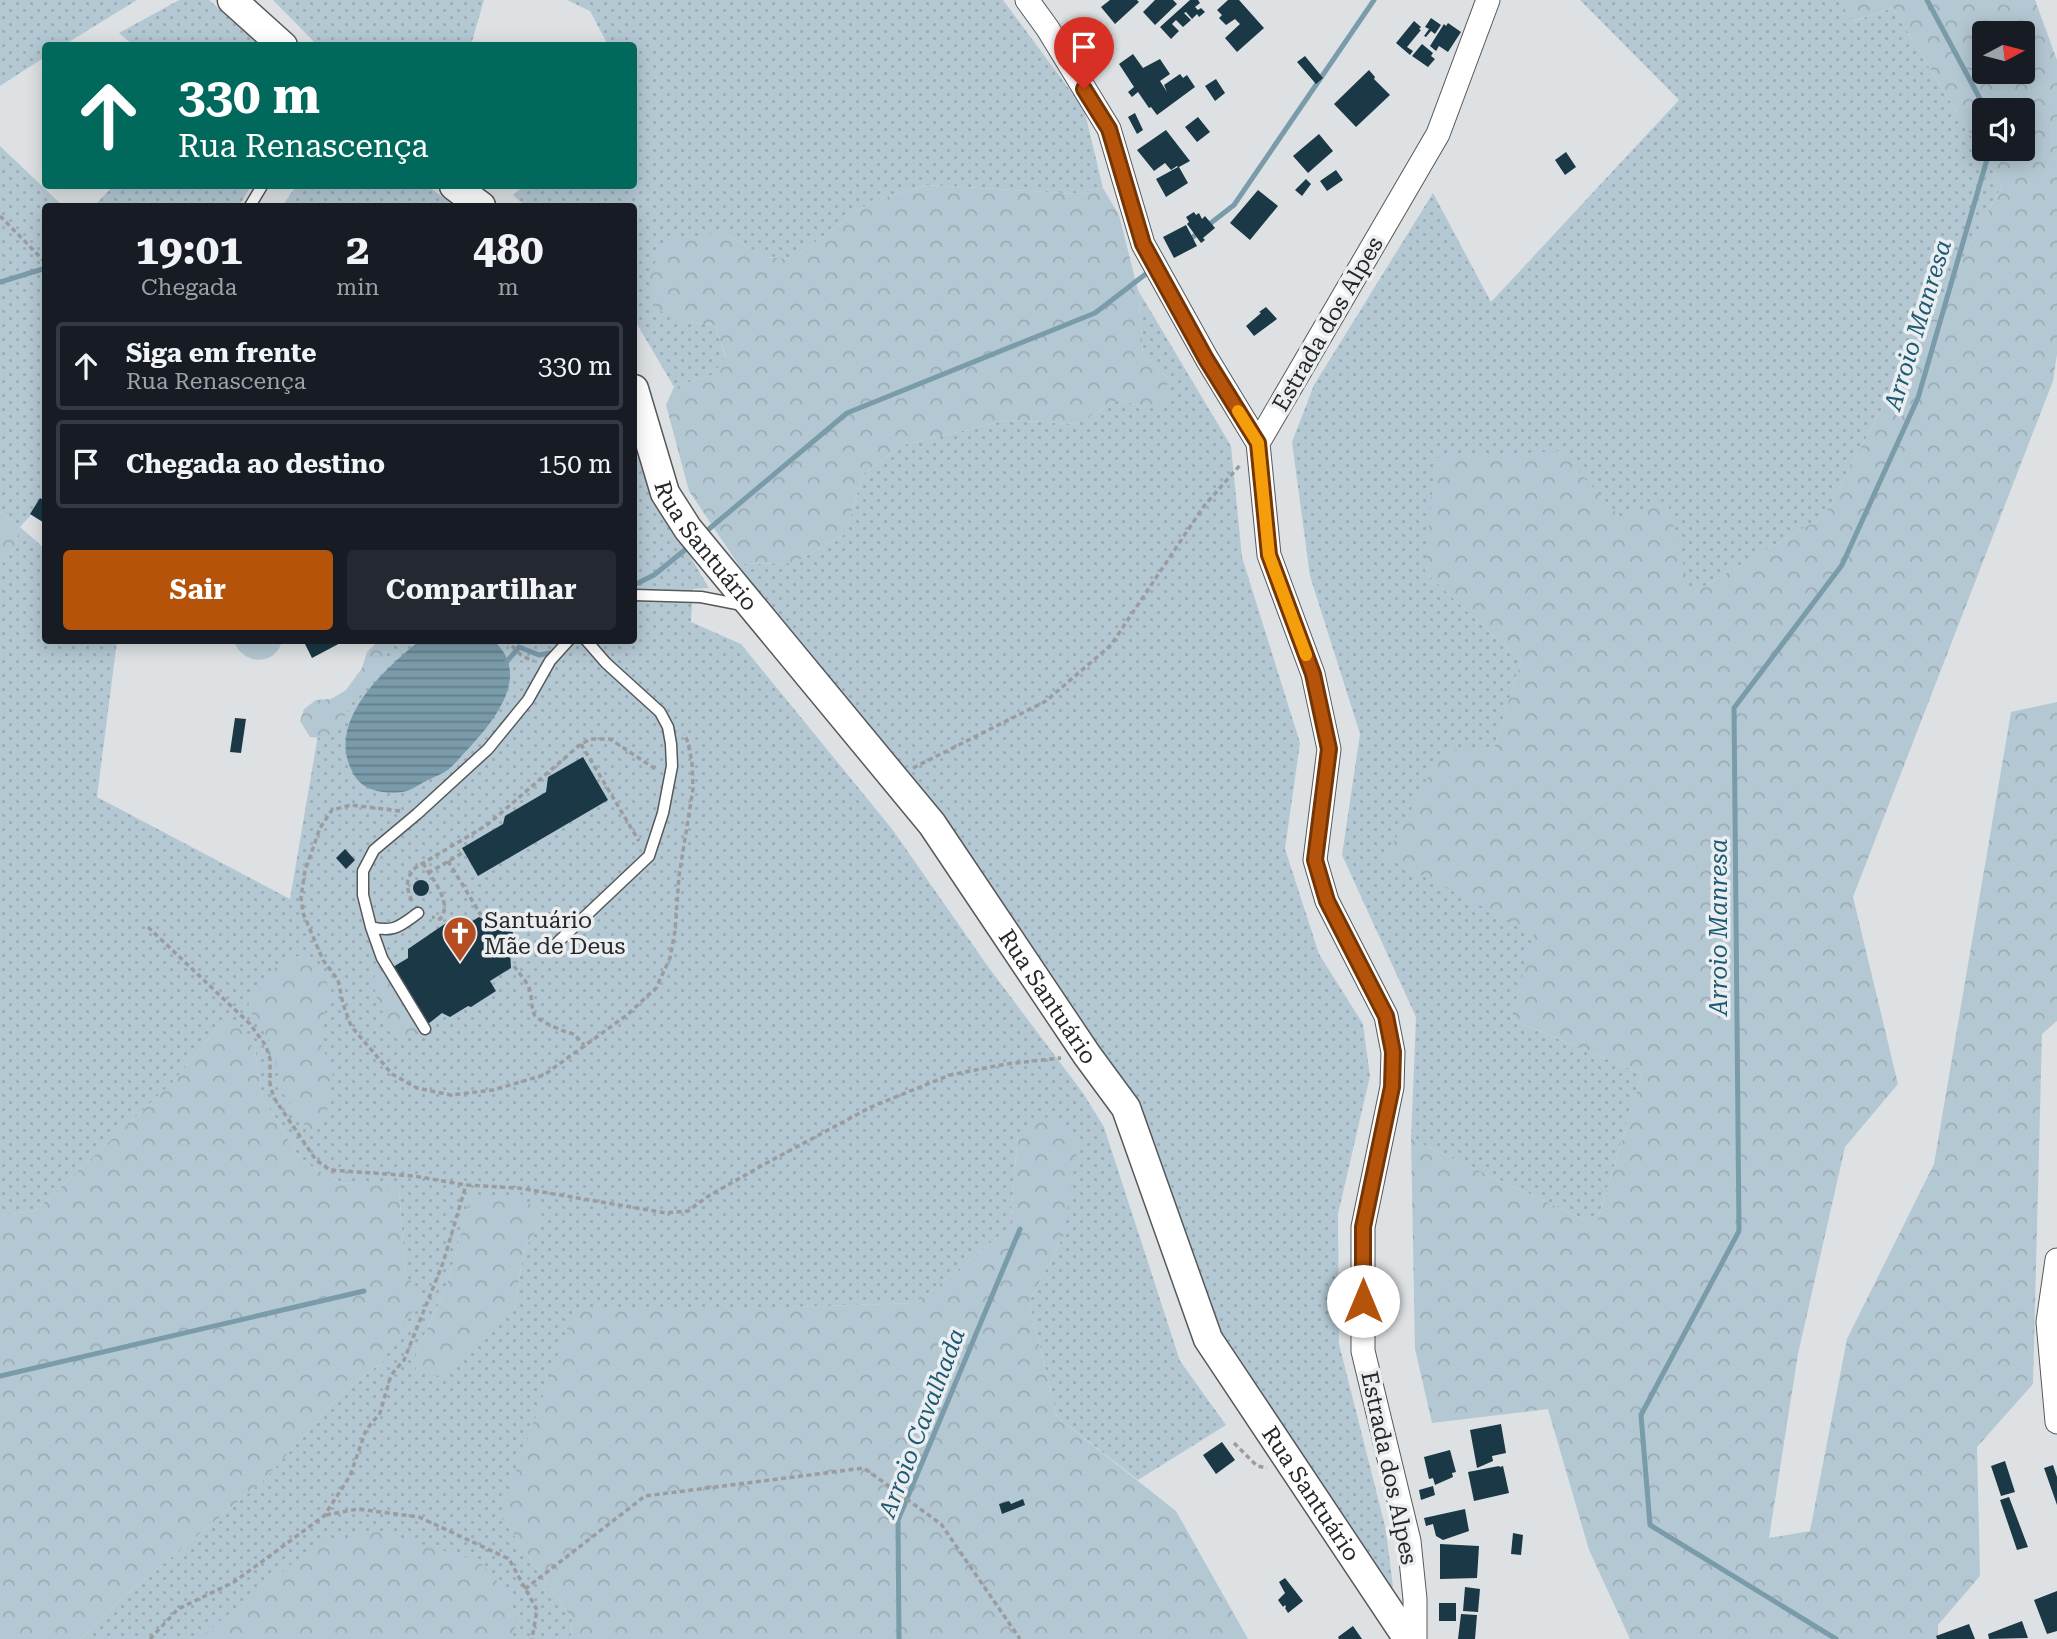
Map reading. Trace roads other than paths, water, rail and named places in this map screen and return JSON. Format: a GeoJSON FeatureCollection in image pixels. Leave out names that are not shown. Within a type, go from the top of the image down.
{"type":"FeatureCollection","features":[{"type":"Feature","properties":{"kind":"street"},"geometry":{"type":"LineString","coordinates":[[232,0],[279,42]]}},
{"type":"Feature","properties":{"kind":"street"},"geometry":{"type":"LineString","coordinates":[[1027,0],[1048,29],[1109,129],[1143,244],[1206,359],[1258,443]]}},
{"type":"Feature","properties":{"kind":"street","name":"Estrada dos Alpes"},"geometry":{"type":"LineString","coordinates":[[1415,1639],[1415,1599],[1409,1541],[1363,1351],[1363,1227],[1392,1087],[1393,1052],[1386,1016],[1327,901],[1315,860],[1329,749],[1313,674],[1269,555],[1258,443],[1438,134],[1488,0]]}},
{"type":"Feature","properties":{"kind":"street"},"geometry":{"type":"LineString","coordinates":[[458,189],[477,203]]}},
{"type":"Feature","properties":{"kind":"street","name":"Rua Santuário"},"geometry":{"type":"LineString","coordinates":[[637,399],[665,493],[688,529],[932,824],[1087,1055],[1126,1108],[1208,1339],[1408,1639]]}},
{"type":"Feature","properties":{"kind":"street"},"geometry":{"type":"LineString","coordinates":[[2057,1260],[2048,1322],[2057,1422]]}},
{"type":"Feature","properties":{"kind":"lane"},"geometry":{"type":"LineString","coordinates":[[637,595],[701,597],[752,607]]}},
{"type":"Feature","properties":{"kind":"lane"},"geometry":{"type":"LineString","coordinates":[[425,1029],[382,958],[363,895],[363,871],[374,849],[488,749],[528,700],[550,661],[565,644]]}},
{"type":"Feature","properties":{"kind":"lane"},"geometry":{"type":"LineString","coordinates":[[558,942],[649,856],[663,814],[672,766],[668,727],[660,712],[606,663],[589,644]]}},
{"type":"Feature","properties":{"kind":"lane"},"geometry":{"type":"LineString","coordinates":[[371,927],[395,929],[418,913]]}},
{"type":"Feature","properties":{"kind":"waterway"},"geometry":{"type":"LineString","coordinates":[[1189,240],[1234,205],[1374,0]]}},
{"type":"Feature","properties":{"kind":"waterway","name":"Arroio Manresa"},"geometry":{"type":"LineString","coordinates":[[1927,0],[1980,98]]}},
{"type":"Feature","properties":{"kind":"waterway","name":"Arroio Manresa"},"geometry":{"type":"LineString","coordinates":[[1836,1639],[1650,1525],[1641,1415],[1739,1231],[1734,708],[1842,565],[1918,398],[1987,161]]}},
{"type":"Feature","properties":{"kind":"waterway"},"geometry":{"type":"LineString","coordinates":[[0,282],[42,269]]}},
{"type":"Feature","properties":{"kind":"waterway"},"geometry":{"type":"LineString","coordinates":[[703,534],[847,413],[1095,313],[1151,270]]}},
{"type":"Feature","properties":{"kind":"waterway"},"geometry":{"type":"LineString","coordinates":[[637,584],[654,575],[691,545]]}},
{"type":"Feature","properties":{"kind":"waterway"},"geometry":{"type":"LineString","coordinates":[[503,666],[519,647],[539,655],[556,652]]}},
{"type":"Feature","properties":{"kind":"waterway","name":"Arroio Cavalhada"},"geometry":{"type":"LineString","coordinates":[[899,1639],[898,1520],[1020,1229]]}},
{"type":"Feature","properties":{"kind":"waterway"},"geometry":{"type":"LineString","coordinates":[[0,1376],[364,1291]]}},
{"type":"Feature","properties":{"kind":"place","name":"Santuário Mãe de Deus"},"geometry":{"type":"Point","coordinates":[460,963]}}]}
